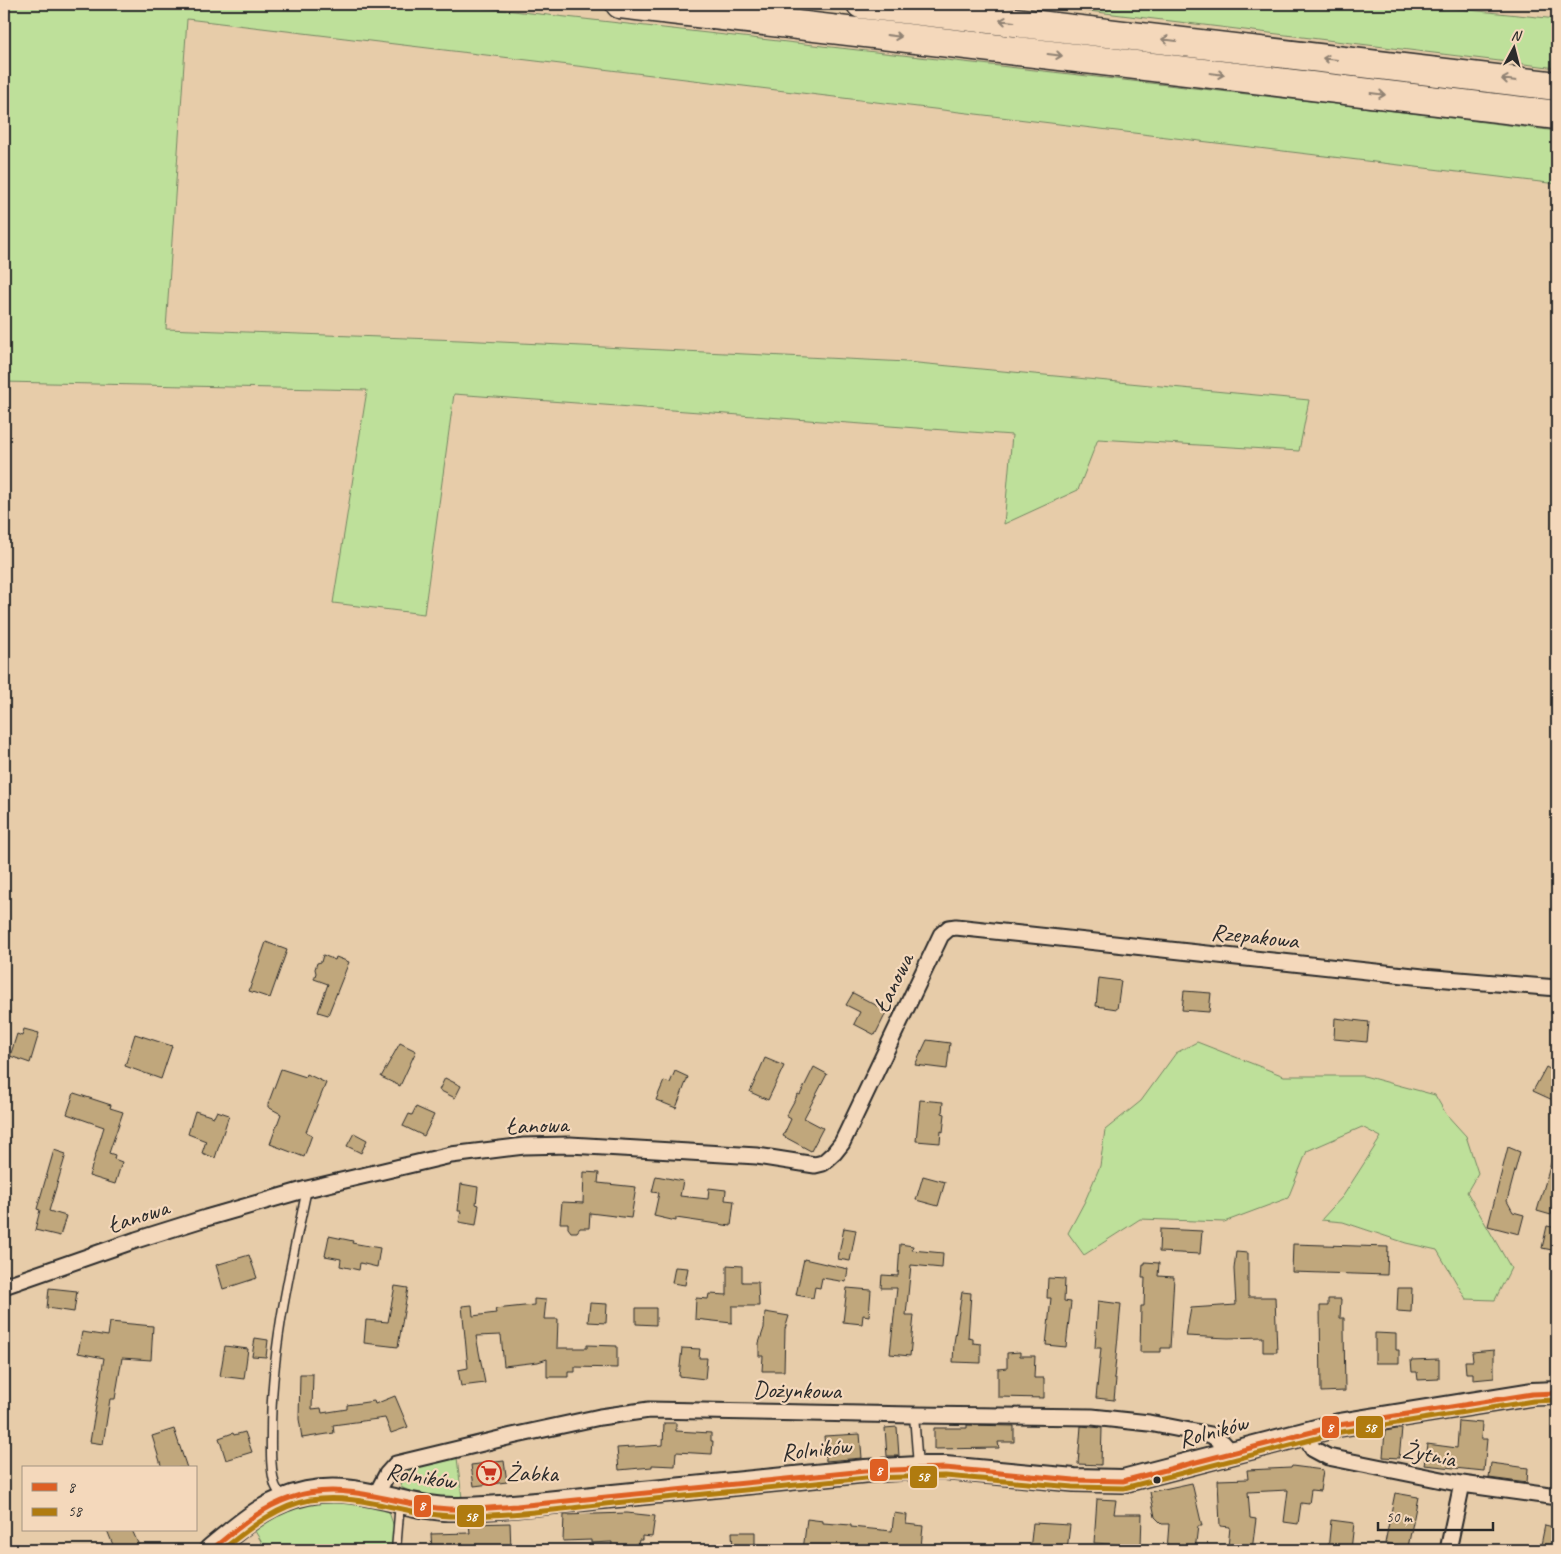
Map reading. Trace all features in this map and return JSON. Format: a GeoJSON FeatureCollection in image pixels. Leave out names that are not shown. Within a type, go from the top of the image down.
{"type":"FeatureCollection","features":[{"type":"Feature","properties":{"kind":"highway"},"geometry":{"type":"LineString","coordinates":[[620,4],[1557,115]]}},
{"type":"Feature","properties":{"kind":"highway"},"geometry":{"type":"LineString","coordinates":[[860,4],[1557,86]]}},
{"type":"Feature","properties":{"kind":"street","name":"Rzepakowa"},"geometry":{"type":"LineString","coordinates":[[949,928],[956,927],[1423,978],[1557,988]]}},
{"type":"Feature","properties":{"kind":"street","name":"Łanowa"},"geometry":{"type":"LineString","coordinates":[[4,1286],[136,1240],[306,1189],[451,1155],[524,1146],[570,1145],[758,1156],[815,1165],[822,1163],[842,1143],[941,936],[949,928]]}},
{"type":"Feature","properties":{"kind":"street","name":"Rolników"},"geometry":{"type":"LineString","coordinates":[[211,1550],[259,1511],[283,1500],[306,1493],[330,1490],[376,1495],[400,1502],[444,1510],[484,1508],[865,1471],[918,1468],[945,1468],[1111,1482],[1138,1478],[1304,1434],[1371,1419],[1532,1394],[1557,1392]]}},
{"type":"Feature","properties":{"kind":"street","name":"Dożynkowa"},"geometry":{"type":"LineString","coordinates":[[376,1495],[386,1474],[396,1464],[512,1436],[625,1412],[649,1410],[1122,1419],[1211,1435],[1223,1443],[1232,1453]]}},
{"type":"Feature","properties":{"kind":"street","name":"Żytnia"},"geometry":{"type":"LineString","coordinates":[[1304,1434],[1313,1449],[1328,1457],[1462,1484],[1557,1497]]}},
{"type":"Feature","properties":{"kind":"street"},"geometry":{"type":"LineString","coordinates":[[1448,1550],[1462,1484]]}},
{"type":"Feature","properties":{"kind":"lane"},"geometry":{"type":"LineString","coordinates":[[776,14],[853,31]]}},
{"type":"Feature","properties":{"kind":"lane"},"geometry":{"type":"LineString","coordinates":[[283,1500],[276,1487],[273,1474],[271,1411],[279,1336],[290,1267],[306,1189]]}},
{"type":"Feature","properties":{"kind":"lane"},"geometry":{"type":"LineString","coordinates":[[914,1415],[918,1468]]}},
{"type":"Feature","properties":{"kind":"lane"},"geometry":{"type":"LineString","coordinates":[[396,1550],[400,1502]]}},
{"type":"Feature","properties":{"kind":"green space"},"geometry":{"type":"Polygon","coordinates":[[[4,4],[451,4],[1344,105],[1557,131],[1557,184],[187,19],[166,329],[460,340],[907,362],[1309,400],[1299,451],[1098,439],[1078,490],[1004,524],[1012,435],[454,394],[424,614],[333,603],[367,390],[4,382],[4,4]]]}},
{"type":"Feature","properties":{"kind":"green space"},"geometry":{"type":"Polygon","coordinates":[[[1031,4],[1410,4],[1557,19],[1557,68],[1031,4]]]}},
{"type":"Feature","properties":{"kind":"green space"},"geometry":{"type":"Polygon","coordinates":[[[1197,1042],[1284,1076],[1364,1076],[1435,1095],[1446,1114],[1466,1136],[1478,1173],[1467,1192],[1511,1268],[1495,1300],[1466,1299],[1437,1250],[1406,1243],[1343,1222],[1321,1220],[1343,1196],[1381,1137],[1362,1127],[1307,1151],[1288,1198],[1224,1222],[1140,1219],[1084,1255],[1068,1233],[1085,1201],[1100,1166],[1105,1130],[1141,1101],[1176,1053],[1197,1042]]]}},
{"type":"Feature","properties":{"kind":"green space"},"geometry":{"type":"Polygon","coordinates":[[[457,1458],[462,1498],[423,1495],[401,1487],[399,1476],[403,1472],[426,1464],[457,1458]]]}},
{"type":"Feature","properties":{"kind":"green space"},"geometry":{"type":"Polygon","coordinates":[[[324,1499],[387,1506],[394,1527],[392,1550],[266,1550],[255,1531],[286,1510],[324,1499]]]}},
{"type":"Feature","properties":{"kind":"building"},"geometry":{"type":"Polygon","coordinates":[[[266,942],[287,950],[270,998],[249,991],[266,942]]]}},
{"type":"Feature","properties":{"kind":"building"},"geometry":{"type":"Polygon","coordinates":[[[323,955],[335,960],[336,957],[349,962],[328,1015],[318,1012],[328,984],[314,979],[317,963],[321,962],[323,955]]]}},
{"type":"Feature","properties":{"kind":"building"},"geometry":{"type":"Polygon","coordinates":[[[1099,978],[1121,981],[1117,1009],[1096,1006],[1099,978]]]}},
{"type":"Feature","properties":{"kind":"building"},"geometry":{"type":"Polygon","coordinates":[[[1184,991],[1211,993],[1209,1012],[1182,1010],[1184,991]]]}},
{"type":"Feature","properties":{"kind":"building"},"geometry":{"type":"Polygon","coordinates":[[[853,993],[887,1011],[875,1035],[854,1024],[860,1012],[846,1005],[853,993]]]}},
{"type":"Feature","properties":{"kind":"building"},"geometry":{"type":"Polygon","coordinates":[[[1335,1018],[1369,1022],[1367,1042],[1334,1039],[1335,1018]]]}},
{"type":"Feature","properties":{"kind":"building"},"geometry":{"type":"Polygon","coordinates":[[[24,1029],[39,1033],[30,1063],[10,1056],[17,1034],[22,1036],[24,1029]]]}},
{"type":"Feature","properties":{"kind":"building"},"geometry":{"type":"Polygon","coordinates":[[[135,1034],[172,1046],[161,1079],[125,1066],[135,1034]]]}},
{"type":"Feature","properties":{"kind":"building"},"geometry":{"type":"Polygon","coordinates":[[[927,1040],[950,1043],[947,1069],[915,1065],[927,1040]]]}},
{"type":"Feature","properties":{"kind":"building"},"geometry":{"type":"Polygon","coordinates":[[[400,1043],[416,1051],[400,1086],[381,1077],[400,1043]]]}},
{"type":"Feature","properties":{"kind":"building"},"geometry":{"type":"Polygon","coordinates":[[[765,1058],[784,1066],[768,1100],[750,1092],[765,1058]]]}},
{"type":"Feature","properties":{"kind":"building"},"geometry":{"type":"Polygon","coordinates":[[[814,1067],[827,1074],[804,1118],[823,1128],[811,1151],[783,1136],[791,1119],[786,1116],[798,1094],[800,1095],[814,1067]]]}},
{"type":"Feature","properties":{"kind":"building"},"geometry":{"type":"Polygon","coordinates":[[[1546,1067],[1557,1073],[1557,1102],[1533,1091],[1546,1067]]]}},
{"type":"Feature","properties":{"kind":"building"},"geometry":{"type":"Polygon","coordinates":[[[281,1069],[306,1077],[307,1074],[326,1083],[306,1132],[312,1135],[304,1157],[270,1144],[281,1114],[268,1107],[268,1104],[281,1069]]]}},
{"type":"Feature","properties":{"kind":"building"},"geometry":{"type":"Polygon","coordinates":[[[675,1071],[688,1077],[676,1108],[656,1100],[664,1081],[670,1083],[675,1071]]]}},
{"type":"Feature","properties":{"kind":"building"},"geometry":{"type":"Polygon","coordinates":[[[445,1078],[461,1086],[455,1098],[439,1090],[445,1078]]]}},
{"type":"Feature","properties":{"kind":"building"},"geometry":{"type":"Polygon","coordinates":[[[74,1093],[111,1105],[110,1108],[123,1112],[109,1153],[115,1155],[114,1159],[122,1162],[115,1184],[89,1176],[104,1127],[67,1114],[74,1093]]]}},
{"type":"Feature","properties":{"kind":"building"},"geometry":{"type":"Polygon","coordinates":[[[920,1100],[943,1102],[942,1113],[945,1114],[940,1143],[916,1141],[920,1100]]]}},
{"type":"Feature","properties":{"kind":"building"},"geometry":{"type":"Polygon","coordinates":[[[416,1107],[434,1115],[424,1136],[403,1126],[409,1114],[412,1115],[416,1107]]]}},
{"type":"Feature","properties":{"kind":"building"},"geometry":{"type":"Polygon","coordinates":[[[195,1111],[214,1117],[217,1111],[229,1115],[215,1158],[202,1153],[206,1141],[188,1134],[195,1111]]]}},
{"type":"Feature","properties":{"kind":"building"},"geometry":{"type":"Polygon","coordinates":[[[354,1133],[367,1140],[361,1153],[347,1146],[354,1133]]]}},
{"type":"Feature","properties":{"kind":"building"},"geometry":{"type":"Polygon","coordinates":[[[1508,1147],[1520,1152],[1507,1201],[1513,1212],[1524,1215],[1519,1234],[1488,1226],[1508,1147]]]}},
{"type":"Feature","properties":{"kind":"building"},"geometry":{"type":"Polygon","coordinates":[[[54,1150],[66,1154],[49,1211],[66,1216],[60,1236],[35,1230],[40,1210],[37,1209],[54,1150]]]}},
{"type":"Feature","properties":{"kind":"building"},"geometry":{"type":"Polygon","coordinates":[[[1554,1153],[1557,1153],[1557,1193],[1551,1215],[1537,1211],[1554,1153]]]}},
{"type":"Feature","properties":{"kind":"building"},"geometry":{"type":"Polygon","coordinates":[[[584,1172],[599,1173],[598,1183],[636,1187],[631,1218],[590,1213],[589,1228],[580,1228],[577,1232],[571,1232],[568,1228],[568,1223],[560,1223],[562,1202],[583,1203],[584,1172]]]}},
{"type":"Feature","properties":{"kind":"building"},"geometry":{"type":"Polygon","coordinates":[[[656,1176],[683,1181],[680,1196],[708,1199],[709,1188],[726,1190],[725,1200],[734,1201],[731,1226],[676,1218],[676,1221],[654,1216],[659,1193],[652,1192],[656,1176]]]}},
{"type":"Feature","properties":{"kind":"building"},"geometry":{"type":"Polygon","coordinates":[[[923,1176],[945,1182],[938,1206],[916,1200],[923,1176]]]}},
{"type":"Feature","properties":{"kind":"building"},"geometry":{"type":"Polygon","coordinates":[[[461,1184],[478,1187],[476,1204],[479,1205],[476,1225],[459,1222],[461,1211],[458,1211],[461,1184]]]}},
{"type":"Feature","properties":{"kind":"building"},"geometry":{"type":"Polygon","coordinates":[[[1547,1226],[1557,1228],[1557,1251],[1542,1248],[1547,1226]]]}},
{"type":"Feature","properties":{"kind":"building"},"geometry":{"type":"Polygon","coordinates":[[[844,1228],[856,1230],[850,1261],[838,1259],[844,1228]]]}},
{"type":"Feature","properties":{"kind":"building"},"geometry":{"type":"Polygon","coordinates":[[[1160,1229],[1202,1231],[1200,1254],[1159,1252],[1160,1229]]]}},
{"type":"Feature","properties":{"kind":"building"},"geometry":{"type":"Polygon","coordinates":[[[329,1236],[353,1241],[352,1243],[380,1248],[377,1267],[360,1263],[359,1270],[340,1266],[341,1259],[325,1256],[329,1236]]]}},
{"type":"Feature","properties":{"kind":"building"},"geometry":{"type":"Polygon","coordinates":[[[900,1244],[913,1246],[912,1250],[943,1253],[942,1268],[911,1265],[906,1315],[914,1315],[910,1356],[890,1354],[897,1288],[881,1288],[882,1275],[898,1276],[900,1244]]]}},
{"type":"Feature","properties":{"kind":"building"},"geometry":{"type":"Polygon","coordinates":[[[1293,1244],[1388,1247],[1387,1275],[1292,1272],[1293,1244]]]}},
{"type":"Feature","properties":{"kind":"building"},"geometry":{"type":"Polygon","coordinates":[[[1236,1252],[1248,1253],[1248,1297],[1275,1297],[1277,1352],[1263,1352],[1263,1337],[1186,1336],[1191,1308],[1236,1305],[1234,1269],[1236,1252]]]}},
{"type":"Feature","properties":{"kind":"building"},"geometry":{"type":"Polygon","coordinates":[[[249,1255],[257,1278],[223,1289],[216,1265],[249,1255]]]}},
{"type":"Feature","properties":{"kind":"building"},"geometry":{"type":"Polygon","coordinates":[[[804,1259],[848,1269],[846,1282],[822,1278],[820,1288],[815,1287],[813,1298],[796,1295],[804,1259]]]}},
{"type":"Feature","properties":{"kind":"building"},"geometry":{"type":"Polygon","coordinates":[[[1145,1262],[1159,1263],[1158,1276],[1174,1277],[1170,1348],[1161,1348],[1161,1352],[1140,1352],[1141,1306],[1144,1306],[1145,1278],[1142,1278],[1143,1264],[1145,1262]]]}},
{"type":"Feature","properties":{"kind":"building"},"geometry":{"type":"Polygon","coordinates":[[[727,1265],[742,1266],[742,1282],[758,1282],[759,1306],[732,1306],[732,1323],[695,1319],[696,1298],[708,1299],[709,1294],[727,1295],[727,1265]]]}},
{"type":"Feature","properties":{"kind":"building"},"geometry":{"type":"Polygon","coordinates":[[[675,1267],[688,1268],[685,1285],[672,1283],[675,1267]]]}},
{"type":"Feature","properties":{"kind":"building"},"geometry":{"type":"Polygon","coordinates":[[[1048,1278],[1065,1279],[1064,1301],[1071,1302],[1066,1347],[1046,1345],[1051,1298],[1047,1298],[1048,1278]]]}},
{"type":"Feature","properties":{"kind":"building"},"geometry":{"type":"Polygon","coordinates":[[[395,1286],[408,1288],[398,1347],[364,1343],[366,1320],[388,1322],[395,1286]]]}},
{"type":"Feature","properties":{"kind":"building"},"geometry":{"type":"Polygon","coordinates":[[[49,1288],[77,1291],[74,1312],[47,1308],[49,1288]]]}},
{"type":"Feature","properties":{"kind":"building"},"geometry":{"type":"Polygon","coordinates":[[[847,1288],[871,1290],[869,1316],[863,1315],[862,1324],[843,1322],[847,1288]]]}},
{"type":"Feature","properties":{"kind":"building"},"geometry":{"type":"Polygon","coordinates":[[[1398,1288],[1412,1288],[1411,1312],[1397,1311],[1398,1288]]]}},
{"type":"Feature","properties":{"kind":"building"},"geometry":{"type":"Polygon","coordinates":[[[962,1292],[971,1293],[968,1338],[973,1339],[973,1343],[981,1344],[981,1363],[953,1362],[962,1292]]]}},
{"type":"Feature","properties":{"kind":"building"},"geometry":{"type":"Polygon","coordinates":[[[534,1299],[546,1300],[544,1319],[558,1319],[557,1348],[587,1348],[587,1345],[617,1346],[617,1368],[575,1367],[575,1372],[568,1372],[568,1377],[547,1377],[547,1359],[538,1362],[504,1366],[501,1335],[476,1336],[485,1383],[461,1386],[458,1370],[468,1368],[462,1306],[472,1305],[473,1316],[496,1313],[495,1309],[534,1305],[534,1299]]]}},
{"type":"Feature","properties":{"kind":"building"},"geometry":{"type":"Polygon","coordinates":[[[1328,1299],[1341,1299],[1340,1318],[1344,1318],[1345,1391],[1321,1392],[1320,1306],[1328,1306],[1328,1299]]]}},
{"type":"Feature","properties":{"kind":"building"},"geometry":{"type":"Polygon","coordinates":[[[1098,1301],[1121,1304],[1114,1379],[1116,1379],[1114,1400],[1096,1398],[1101,1348],[1095,1348],[1098,1301]]]}},
{"type":"Feature","properties":{"kind":"building"},"geometry":{"type":"Polygon","coordinates":[[[590,1303],[607,1304],[606,1323],[588,1322],[590,1303]]]}},
{"type":"Feature","properties":{"kind":"building"},"geometry":{"type":"Polygon","coordinates":[[[636,1308],[656,1308],[656,1325],[636,1324],[636,1308]]]}},
{"type":"Feature","properties":{"kind":"building"},"geometry":{"type":"Polygon","coordinates":[[[765,1312],[789,1316],[785,1329],[784,1371],[762,1371],[763,1356],[759,1356],[759,1343],[764,1328],[765,1312]]]}},
{"type":"Feature","properties":{"kind":"building"},"geometry":{"type":"Polygon","coordinates":[[[110,1322],[153,1326],[151,1360],[122,1358],[115,1399],[110,1399],[103,1444],[90,1442],[104,1358],[78,1353],[82,1332],[108,1336],[110,1322]]]}},
{"type":"Feature","properties":{"kind":"building"},"geometry":{"type":"Polygon","coordinates":[[[1375,1333],[1396,1334],[1396,1350],[1399,1350],[1399,1363],[1375,1363],[1375,1333]]]}},
{"type":"Feature","properties":{"kind":"building"},"geometry":{"type":"Polygon","coordinates":[[[255,1338],[268,1340],[266,1357],[252,1356],[255,1338]]]}},
{"type":"Feature","properties":{"kind":"building"},"geometry":{"type":"Polygon","coordinates":[[[225,1346],[248,1349],[244,1379],[220,1376],[225,1346]]]}},
{"type":"Feature","properties":{"kind":"building"},"geometry":{"type":"Polygon","coordinates":[[[682,1348],[700,1349],[699,1358],[707,1358],[705,1379],[679,1376],[682,1348]]]}},
{"type":"Feature","properties":{"kind":"building"},"geometry":{"type":"Polygon","coordinates":[[[1494,1350],[1494,1378],[1473,1380],[1473,1373],[1466,1373],[1465,1361],[1473,1361],[1472,1352],[1494,1350]]]}},
{"type":"Feature","properties":{"kind":"building"},"geometry":{"type":"Polygon","coordinates":[[[1020,1352],[1020,1356],[1035,1356],[1034,1378],[1044,1378],[1044,1398],[998,1397],[998,1369],[1007,1368],[1007,1353],[1020,1352]]]}},
{"type":"Feature","properties":{"kind":"building"},"geometry":{"type":"Polygon","coordinates":[[[1439,1359],[1439,1379],[1418,1380],[1417,1372],[1412,1372],[1411,1360],[1439,1359]]]}},
{"type":"Feature","properties":{"kind":"building"},"geometry":{"type":"Polygon","coordinates":[[[300,1374],[313,1374],[312,1409],[321,1408],[322,1413],[347,1409],[347,1405],[374,1401],[375,1404],[395,1396],[408,1427],[391,1433],[385,1418],[333,1425],[334,1433],[302,1438],[299,1419],[300,1374]]]}},
{"type":"Feature","properties":{"kind":"building"},"geometry":{"type":"Polygon","coordinates":[[[1459,1421],[1482,1423],[1481,1439],[1487,1439],[1484,1471],[1424,1465],[1427,1444],[1457,1448],[1459,1421]]]}},
{"type":"Feature","properties":{"kind":"building"},"geometry":{"type":"Polygon","coordinates":[[[664,1423],[676,1423],[676,1431],[711,1433],[711,1441],[713,1441],[712,1454],[676,1452],[675,1466],[652,1465],[652,1467],[619,1470],[617,1448],[663,1445],[664,1423]]]}},
{"type":"Feature","properties":{"kind":"building"},"geometry":{"type":"Polygon","coordinates":[[[967,1425],[1014,1426],[1014,1442],[998,1442],[999,1448],[934,1449],[934,1428],[967,1428],[967,1425]]]}},
{"type":"Feature","properties":{"kind":"building"},"geometry":{"type":"Polygon","coordinates":[[[1081,1426],[1102,1428],[1101,1465],[1078,1464],[1081,1426]]]}},
{"type":"Feature","properties":{"kind":"building"},"geometry":{"type":"Polygon","coordinates":[[[897,1427],[899,1456],[887,1456],[885,1428],[897,1427]]]}},
{"type":"Feature","properties":{"kind":"building"},"geometry":{"type":"Polygon","coordinates":[[[174,1429],[186,1466],[161,1466],[152,1436],[174,1429]]]}},
{"type":"Feature","properties":{"kind":"building"},"geometry":{"type":"Polygon","coordinates":[[[1402,1429],[1399,1458],[1383,1457],[1385,1431],[1402,1429]]]}},
{"type":"Feature","properties":{"kind":"building"},"geometry":{"type":"Polygon","coordinates":[[[245,1432],[252,1452],[226,1460],[219,1438],[233,1433],[234,1435],[245,1432]]]}},
{"type":"Feature","properties":{"kind":"building"},"geometry":{"type":"Polygon","coordinates":[[[860,1434],[862,1458],[826,1461],[824,1436],[860,1434]]]}},
{"type":"Feature","properties":{"kind":"building","name":"Żabka"},"geometry":{"type":"Polygon","coordinates":[[[504,1461],[507,1482],[474,1486],[471,1465],[504,1461]]]}},
{"type":"Feature","properties":{"kind":"building"},"geometry":{"type":"Polygon","coordinates":[[[1491,1463],[1528,1468],[1527,1483],[1489,1478],[1491,1463]]]}},
{"type":"Feature","properties":{"kind":"building"},"geometry":{"type":"Polygon","coordinates":[[[1292,1466],[1323,1470],[1320,1491],[1311,1490],[1309,1504],[1301,1503],[1298,1524],[1284,1522],[1288,1490],[1248,1492],[1250,1518],[1256,1519],[1252,1550],[1239,1550],[1239,1548],[1228,1547],[1230,1527],[1220,1526],[1218,1480],[1248,1479],[1247,1470],[1291,1468],[1292,1466]]]}},
{"type":"Feature","properties":{"kind":"building"},"geometry":{"type":"Polygon","coordinates":[[[1192,1483],[1202,1526],[1198,1526],[1195,1550],[1167,1550],[1169,1524],[1162,1524],[1155,1517],[1150,1492],[1192,1483]]]}},
{"type":"Feature","properties":{"kind":"building"},"geometry":{"type":"Polygon","coordinates":[[[1395,1493],[1418,1497],[1408,1547],[1385,1543],[1395,1493]]]}},
{"type":"Feature","properties":{"kind":"building"},"geometry":{"type":"Polygon","coordinates":[[[1097,1499],[1116,1500],[1114,1514],[1142,1514],[1141,1546],[1094,1543],[1097,1499]]]}},
{"type":"Feature","properties":{"kind":"building"},"geometry":{"type":"Polygon","coordinates":[[[627,1513],[655,1516],[652,1537],[642,1536],[642,1540],[635,1544],[635,1550],[611,1550],[612,1542],[591,1543],[591,1540],[563,1541],[564,1515],[627,1513]]]}},
{"type":"Feature","properties":{"kind":"building"},"geometry":{"type":"Polygon","coordinates":[[[894,1513],[907,1515],[906,1524],[923,1526],[921,1547],[909,1546],[908,1550],[803,1550],[807,1519],[823,1521],[823,1523],[851,1525],[851,1527],[892,1531],[894,1513]]]}},
{"type":"Feature","properties":{"kind":"building"},"geometry":{"type":"Polygon","coordinates":[[[1331,1520],[1354,1523],[1351,1550],[1328,1550],[1331,1520]]]}},
{"type":"Feature","properties":{"kind":"building"},"geometry":{"type":"Polygon","coordinates":[[[510,1523],[511,1550],[432,1550],[431,1534],[470,1533],[469,1524],[510,1523]]]}},
{"type":"Feature","properties":{"kind":"building"},"geometry":{"type":"Polygon","coordinates":[[[1033,1523],[1070,1525],[1067,1550],[1030,1550],[1033,1523]]]}},
{"type":"Feature","properties":{"kind":"building"},"geometry":{"type":"Polygon","coordinates":[[[1545,1525],[1557,1528],[1557,1550],[1540,1550],[1545,1525]]]}},
{"type":"Feature","properties":{"kind":"building"},"geometry":{"type":"Polygon","coordinates":[[[108,1532],[133,1532],[141,1550],[115,1550],[108,1532]]]}},
{"type":"Feature","properties":{"kind":"building"},"geometry":{"type":"Polygon","coordinates":[[[732,1532],[755,1532],[755,1550],[733,1550],[732,1532]]]}},
{"type":"Feature","properties":{"kind":"transit line","name":"8"},"geometry":{"type":"LineString","coordinates":[[211,1550],[249,1520],[279,1502],[309,1493],[327,1491],[346,1492],[437,1508],[467,1509],[517,1506],[865,1471],[945,1468],[1074,1480],[1123,1481],[1339,1425],[1532,1394],[1557,1393]]}},
{"type":"Feature","properties":{"kind":"transit line","name":"58"},"geometry":{"type":"LineString","coordinates":[[222,1550],[263,1519],[286,1507],[310,1500],[348,1499],[422,1513],[459,1516],[536,1512],[866,1478],[945,1476],[1073,1487],[1124,1488],[1341,1432],[1533,1401],[1557,1400]]}},
{"type":"Feature","properties":{"kind":"place","name":"Żabka"},"geometry":{"type":"Point","coordinates":[489,1473]}}]}
